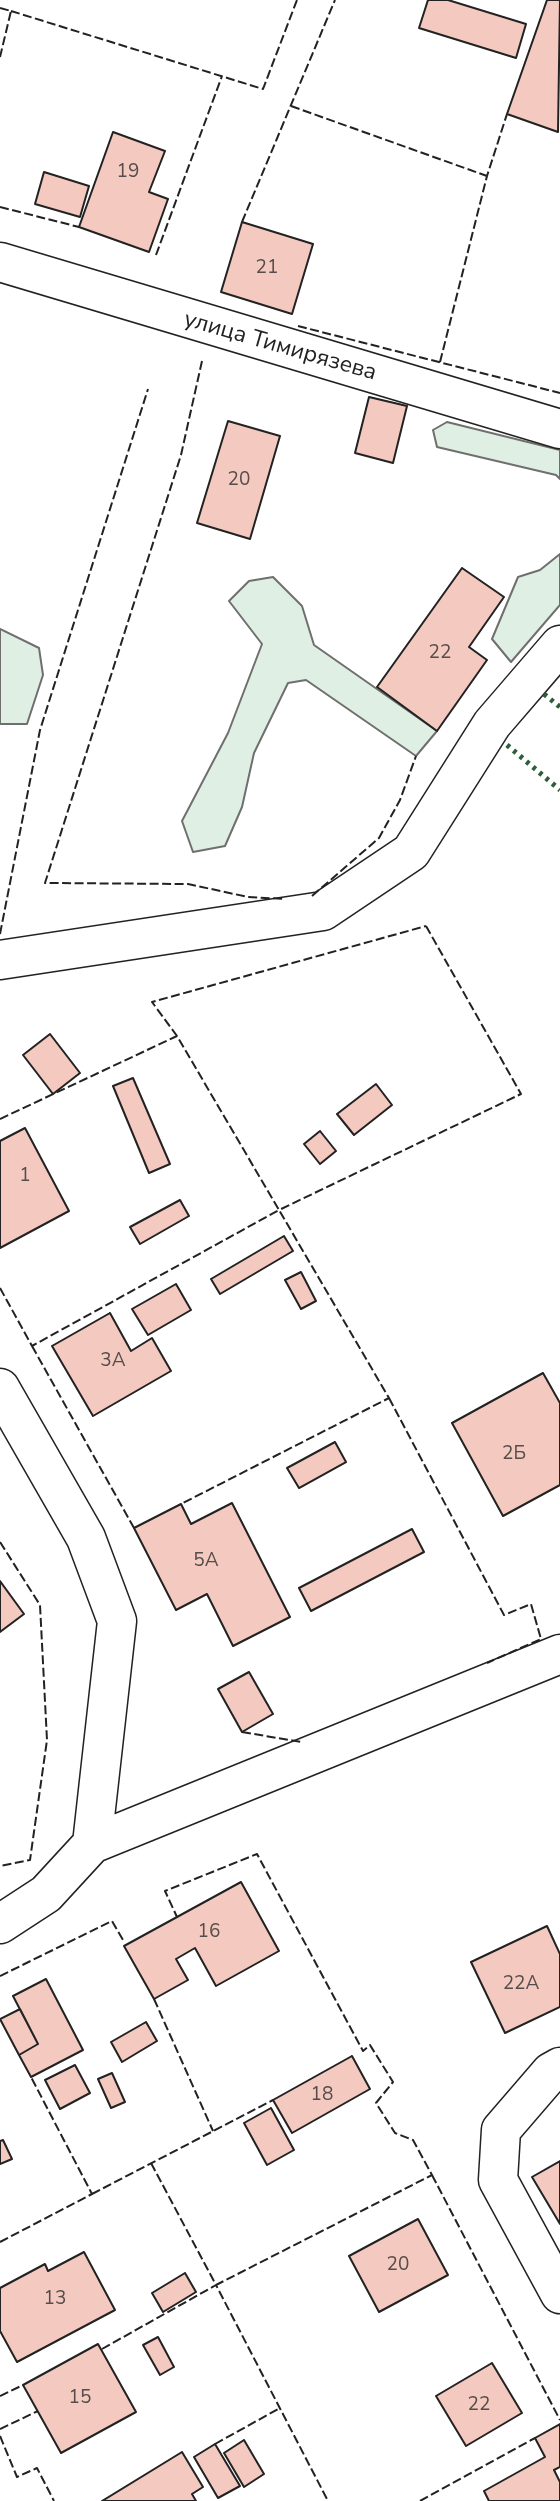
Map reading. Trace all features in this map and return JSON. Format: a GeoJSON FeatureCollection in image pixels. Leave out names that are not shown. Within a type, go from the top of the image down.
{"type":"FeatureCollection","features":[{"type":"Feature","properties":{"kind":"street","name":"улица Тимирязева"},"geometry":{"type":"LineString","coordinates":[[0,262],[560,429]]}},
{"type":"Feature","properties":{"kind":"street"},"geometry":{"type":"LineString","coordinates":[[0,960],[323,911],[411,852],[492,724],[560,645]]}},
{"type":"Feature","properties":{"kind":"street"},"geometry":{"type":"LineString","coordinates":[[0,1388],[86,1538],[117,1621],[92,1844]]}},
{"type":"Feature","properties":{"kind":"street"},"geometry":{"type":"LineString","coordinates":[[0,1924],[46,1894],[92,1844],[560,1654]]}},
{"type":"Feature","properties":{"kind":"street"},"geometry":{"type":"LineString","coordinates":[[560,2067],[551,2072],[501,2130],[498,2180],[560,2294]]}},
{"type":"Feature","properties":{"kind":"green space"},"geometry":{"type":"Polygon","coordinates":[[[447,422],[560,450],[560,479],[556,475],[437,447],[433,430],[447,422]]]}},
{"type":"Feature","properties":{"kind":"green space"},"geometry":{"type":"Polygon","coordinates":[[[560,554],[560,605],[511,662],[492,639],[518,577],[540,570],[560,554]]]}},
{"type":"Feature","properties":{"kind":"green space"},"geometry":{"type":"Polygon","coordinates":[[[273,577],[302,606],[314,645],[437,731],[416,756],[306,680],[288,683],[254,753],[242,807],[225,846],[193,852],[182,821],[228,733],[262,644],[229,601],[249,581],[273,577]]]}},
{"type":"Feature","properties":{"kind":"green space"},"geometry":{"type":"Polygon","coordinates":[[[0,629],[39,648],[43,675],[27,724],[0,724],[0,629]]]}},
{"type":"Feature","properties":{"kind":"building"},"geometry":{"type":"Polygon","coordinates":[[[428,0],[448,0],[526,24],[516,58],[419,28],[428,0]]]}},
{"type":"Feature","properties":{"kind":"building"},"geometry":{"type":"Polygon","coordinates":[[[547,0],[560,0],[558,132],[507,114],[547,0]]]}},
{"type":"Feature","properties":{"kind":"building"},"geometry":{"type":"Polygon","coordinates":[[[113,132],[165,151],[149,192],[168,199],[149,252],[79,227],[113,132]]]}},
{"type":"Feature","properties":{"kind":"building"},"geometry":{"type":"Polygon","coordinates":[[[44,172],[89,186],[80,217],[35,204],[44,172]]]}},
{"type":"Feature","properties":{"kind":"building"},"geometry":{"type":"Polygon","coordinates":[[[242,222],[313,244],[292,314],[221,292],[242,222]]]}},
{"type":"Feature","properties":{"kind":"building"},"geometry":{"type":"Polygon","coordinates":[[[369,397],[407,406],[393,463],[355,453],[369,397]]]}},
{"type":"Feature","properties":{"kind":"building"},"geometry":{"type":"Polygon","coordinates":[[[228,421],[280,436],[250,539],[197,523],[228,421]]]}},
{"type":"Feature","properties":{"kind":"building"},"geometry":{"type":"Polygon","coordinates":[[[462,568],[504,597],[469,647],[487,660],[437,731],[377,687],[462,568]]]}},
{"type":"Feature","properties":{"kind":"building"},"geometry":{"type":"Polygon","coordinates":[[[50,1034],[80,1073],[53,1094],[23,1055],[50,1034]]]}},
{"type":"Feature","properties":{"kind":"building"},"geometry":{"type":"Polygon","coordinates":[[[133,1078],[170,1164],[149,1173],[113,1086],[133,1078]]]}},
{"type":"Feature","properties":{"kind":"building"},"geometry":{"type":"Polygon","coordinates":[[[376,1084],[392,1105],[354,1135],[337,1114],[376,1084]]]}},
{"type":"Feature","properties":{"kind":"building"},"geometry":{"type":"Polygon","coordinates":[[[25,1128],[69,1211],[0,1248],[0,1141],[25,1128]]]}},
{"type":"Feature","properties":{"kind":"building"},"geometry":{"type":"Polygon","coordinates":[[[320,1131],[336,1151],[320,1164],[304,1144],[320,1131]]]}},
{"type":"Feature","properties":{"kind":"building"},"geometry":{"type":"Polygon","coordinates":[[[180,1200],[189,1216],[140,1244],[130,1227],[180,1200]]]}},
{"type":"Feature","properties":{"kind":"building"},"geometry":{"type":"Polygon","coordinates":[[[284,1236],[293,1251],[220,1294],[211,1279],[284,1236]]]}},
{"type":"Feature","properties":{"kind":"building"},"geometry":{"type":"Polygon","coordinates":[[[301,1272],[316,1301],[301,1309],[285,1280],[301,1272]]]}},
{"type":"Feature","properties":{"kind":"building"},"geometry":{"type":"Polygon","coordinates":[[[176,1284],[191,1310],[148,1335],[132,1309],[176,1284]]]}},
{"type":"Feature","properties":{"kind":"building"},"geometry":{"type":"Polygon","coordinates":[[[110,1313],[131,1351],[152,1338],[171,1371],[93,1416],[52,1346],[110,1313]]]}},
{"type":"Feature","properties":{"kind":"building"},"geometry":{"type":"Polygon","coordinates":[[[543,1373],[560,1403],[560,1485],[503,1516],[452,1423],[543,1373]]]}},
{"type":"Feature","properties":{"kind":"building"},"geometry":{"type":"Polygon","coordinates":[[[335,1442],[346,1462],[299,1488],[287,1468],[335,1442]]]}},
{"type":"Feature","properties":{"kind":"building"},"geometry":{"type":"Polygon","coordinates":[[[232,1503],[290,1617],[233,1646],[207,1594],[176,1610],[134,1528],[181,1504],[191,1524],[232,1503]]]}},
{"type":"Feature","properties":{"kind":"building"},"geometry":{"type":"Polygon","coordinates":[[[412,1529],[424,1552],[311,1611],[299,1588],[412,1529]]]}},
{"type":"Feature","properties":{"kind":"building"},"geometry":{"type":"Polygon","coordinates":[[[0,1581],[24,1614],[0,1632],[0,1581]]]}},
{"type":"Feature","properties":{"kind":"building"},"geometry":{"type":"Polygon","coordinates":[[[249,1672],[273,1714],[242,1732],[218,1689],[249,1672]]]}},
{"type":"Feature","properties":{"kind":"building"},"geometry":{"type":"Polygon","coordinates":[[[241,1882],[279,1951],[216,1986],[195,1948],[176,1959],[188,1980],[154,1999],[124,1946],[241,1882]]]}},
{"type":"Feature","properties":{"kind":"building"},"geometry":{"type":"Polygon","coordinates":[[[547,1926],[560,1954],[560,2007],[505,2033],[471,1962],[547,1926]]]}},
{"type":"Feature","properties":{"kind":"building"},"geometry":{"type":"Polygon","coordinates":[[[46,1979],[83,2050],[31,2077],[19,2055],[38,2044],[13,1996],[46,1979]]]}},
{"type":"Feature","properties":{"kind":"building"},"geometry":{"type":"Polygon","coordinates":[[[20,2009],[38,2044],[19,2055],[0,2019],[20,2009]]]}},
{"type":"Feature","properties":{"kind":"building"},"geometry":{"type":"Polygon","coordinates":[[[146,2022],[157,2041],[122,2062],[111,2042],[146,2022]]]}},
{"type":"Feature","properties":{"kind":"building"},"geometry":{"type":"Polygon","coordinates":[[[352,2056],[370,2089],[292,2133],[273,2100],[352,2056]]]}},
{"type":"Feature","properties":{"kind":"building"},"geometry":{"type":"Polygon","coordinates":[[[75,2065],[90,2093],[60,2109],[45,2080],[75,2065]]]}},
{"type":"Feature","properties":{"kind":"building"},"geometry":{"type":"Polygon","coordinates":[[[112,2073],[125,2102],[111,2108],[98,2079],[112,2073]]]}},
{"type":"Feature","properties":{"kind":"building"},"geometry":{"type":"Polygon","coordinates":[[[271,2108],[294,2150],[267,2165],[244,2123],[271,2108]]]}},
{"type":"Feature","properties":{"kind":"building"},"geometry":{"type":"Polygon","coordinates":[[[3,2140],[12,2159],[0,2164],[0,2141],[3,2140]]]}},
{"type":"Feature","properties":{"kind":"building"},"geometry":{"type":"Polygon","coordinates":[[[560,2161],[560,2224],[532,2177],[560,2161]]]}},
{"type":"Feature","properties":{"kind":"building"},"geometry":{"type":"Polygon","coordinates":[[[418,2219],[448,2275],[379,2312],[349,2256],[418,2219]]]}},
{"type":"Feature","properties":{"kind":"building"},"geometry":{"type":"Polygon","coordinates":[[[84,2252],[115,2310],[17,2362],[0,2331],[0,2288],[45,2264],[48,2271],[84,2252]]]}},
{"type":"Feature","properties":{"kind":"building"},"geometry":{"type":"Polygon","coordinates":[[[185,2273],[196,2292],[163,2312],[152,2293],[185,2273]]]}},
{"type":"Feature","properties":{"kind":"building"},"geometry":{"type":"Polygon","coordinates":[[[158,2337],[174,2367],[160,2375],[143,2345],[158,2337]]]}},
{"type":"Feature","properties":{"kind":"building"},"geometry":{"type":"Polygon","coordinates":[[[98,2344],[136,2412],[61,2453],[23,2385],[98,2344]]]}},
{"type":"Feature","properties":{"kind":"building"},"geometry":{"type":"Polygon","coordinates":[[[492,2363],[522,2413],[466,2446],[436,2396],[492,2363]]]}},
{"type":"Feature","properties":{"kind":"building"},"geometry":{"type":"Polygon","coordinates":[[[560,2424],[560,2467],[554,2470],[560,2482],[560,2501],[489,2501],[484,2491],[545,2457],[535,2438],[560,2424]]]}},
{"type":"Feature","properties":{"kind":"building"},"geometry":{"type":"Polygon","coordinates":[[[244,2440],[264,2474],[244,2487],[224,2453],[244,2440]]]}},
{"type":"Feature","properties":{"kind":"building"},"geometry":{"type":"Polygon","coordinates":[[[215,2444],[240,2486],[218,2498],[194,2457],[215,2444]]]}},
{"type":"Feature","properties":{"kind":"building"},"geometry":{"type":"Polygon","coordinates":[[[182,2452],[203,2487],[192,2494],[196,2501],[102,2501],[182,2452]]]}},
{"type":"Feature","properties":{"kind":"hedge"},"geometry":{"type":"LineString","coordinates":[[544,694],[560,707]]}},
{"type":"Feature","properties":{"kind":"hedge"},"geometry":{"type":"LineString","coordinates":[[507,745],[560,790]]}},
{"type":"Feature","properties":{"kind":"fence"},"geometry":{"type":"LineString","coordinates":[[11,11],[263,89],[297,0]]}},
{"type":"Feature","properties":{"kind":"fence"},"geometry":{"type":"LineString","coordinates":[[242,222],[335,0]]}},
{"type":"Feature","properties":{"kind":"fence"},"geometry":{"type":"LineString","coordinates":[[0,8],[11,11],[0,57]]}},
{"type":"Feature","properties":{"kind":"fence"},"geometry":{"type":"LineString","coordinates":[[156,255],[222,76]]}},
{"type":"Feature","properties":{"kind":"fence"},"geometry":{"type":"LineString","coordinates":[[291,106],[487,176]]}},
{"type":"Feature","properties":{"kind":"fence"},"geometry":{"type":"LineString","coordinates":[[440,362],[487,176],[507,114]]}},
{"type":"Feature","properties":{"kind":"fence"},"geometry":{"type":"LineString","coordinates":[[0,207],[79,227]]}},
{"type":"Feature","properties":{"kind":"fence"},"geometry":{"type":"LineString","coordinates":[[298,326],[560,393]]}},
{"type":"Feature","properties":{"kind":"fence"},"geometry":{"type":"LineString","coordinates":[[202,361],[181,455],[45,883],[188,884],[248,897],[285,899]]}},
{"type":"Feature","properties":{"kind":"fence"},"geometry":{"type":"LineString","coordinates":[[0,934],[40,730],[148,389]]}},
{"type":"Feature","properties":{"kind":"fence"},"geometry":{"type":"LineString","coordinates":[[312,896],[379,838],[400,800],[416,756]]}},
{"type":"Feature","properties":{"kind":"fence"},"geometry":{"type":"LineString","coordinates":[[426,926],[521,1094],[279,1210],[177,1036],[152,1002],[426,926]]}},
{"type":"Feature","properties":{"kind":"fence"},"geometry":{"type":"LineString","coordinates":[[0,1119],[177,1036]]}},
{"type":"Feature","properties":{"kind":"fence"},"geometry":{"type":"LineString","coordinates":[[0,1288],[32,1346],[279,1210],[389,1398],[181,1504]]}},
{"type":"Feature","properties":{"kind":"fence"},"geometry":{"type":"LineString","coordinates":[[32,1346],[134,1528]]}},
{"type":"Feature","properties":{"kind":"fence"},"geometry":{"type":"LineString","coordinates":[[389,1398],[504,1615],[531,1604],[541,1639],[487,1663]]}},
{"type":"Feature","properties":{"kind":"fence"},"geometry":{"type":"LineString","coordinates":[[0,1542],[40,1605],[47,1740],[30,1860],[0,1866]]}},
{"type":"Feature","properties":{"kind":"fence"},"geometry":{"type":"LineString","coordinates":[[242,1732],[301,1742]]}},
{"type":"Feature","properties":{"kind":"fence"},"geometry":{"type":"LineString","coordinates":[[151,2163],[216,2285],[432,2175],[413,2140],[395,2133],[376,2103],[393,2082],[370,2045],[363,2051],[257,1854],[165,1891],[177,1917]]}},
{"type":"Feature","properties":{"kind":"fence"},"geometry":{"type":"LineString","coordinates":[[0,1976],[112,1921],[123,1940]]}},
{"type":"Feature","properties":{"kind":"fence"},"geometry":{"type":"LineString","coordinates":[[154,1999],[213,2131]]}},
{"type":"Feature","properties":{"kind":"fence"},"geometry":{"type":"LineString","coordinates":[[0,2242],[92,2194],[31,2077]]}},
{"type":"Feature","properties":{"kind":"fence"},"geometry":{"type":"LineString","coordinates":[[92,2194],[273,2100]]}},
{"type":"Feature","properties":{"kind":"fence"},"geometry":{"type":"LineString","coordinates":[[432,2175],[560,2420]]}},
{"type":"Feature","properties":{"kind":"fence"},"geometry":{"type":"LineString","coordinates":[[102,2349],[216,2285],[328,2501]]}},
{"type":"Feature","properties":{"kind":"fence"},"geometry":{"type":"LineString","coordinates":[[0,2396],[23,2385]]}},
{"type":"Feature","properties":{"kind":"fence"},"geometry":{"type":"LineString","coordinates":[[215,2444],[280,2408]]}},
{"type":"Feature","properties":{"kind":"fence"},"geometry":{"type":"LineString","coordinates":[[0,2429],[38,2411]]}},
{"type":"Feature","properties":{"kind":"fence"},"geometry":{"type":"LineString","coordinates":[[0,2436],[17,2477],[37,2468],[54,2501]]}},
{"type":"Feature","properties":{"kind":"fence"},"geometry":{"type":"LineString","coordinates":[[420,2501],[535,2438]]}}]}
